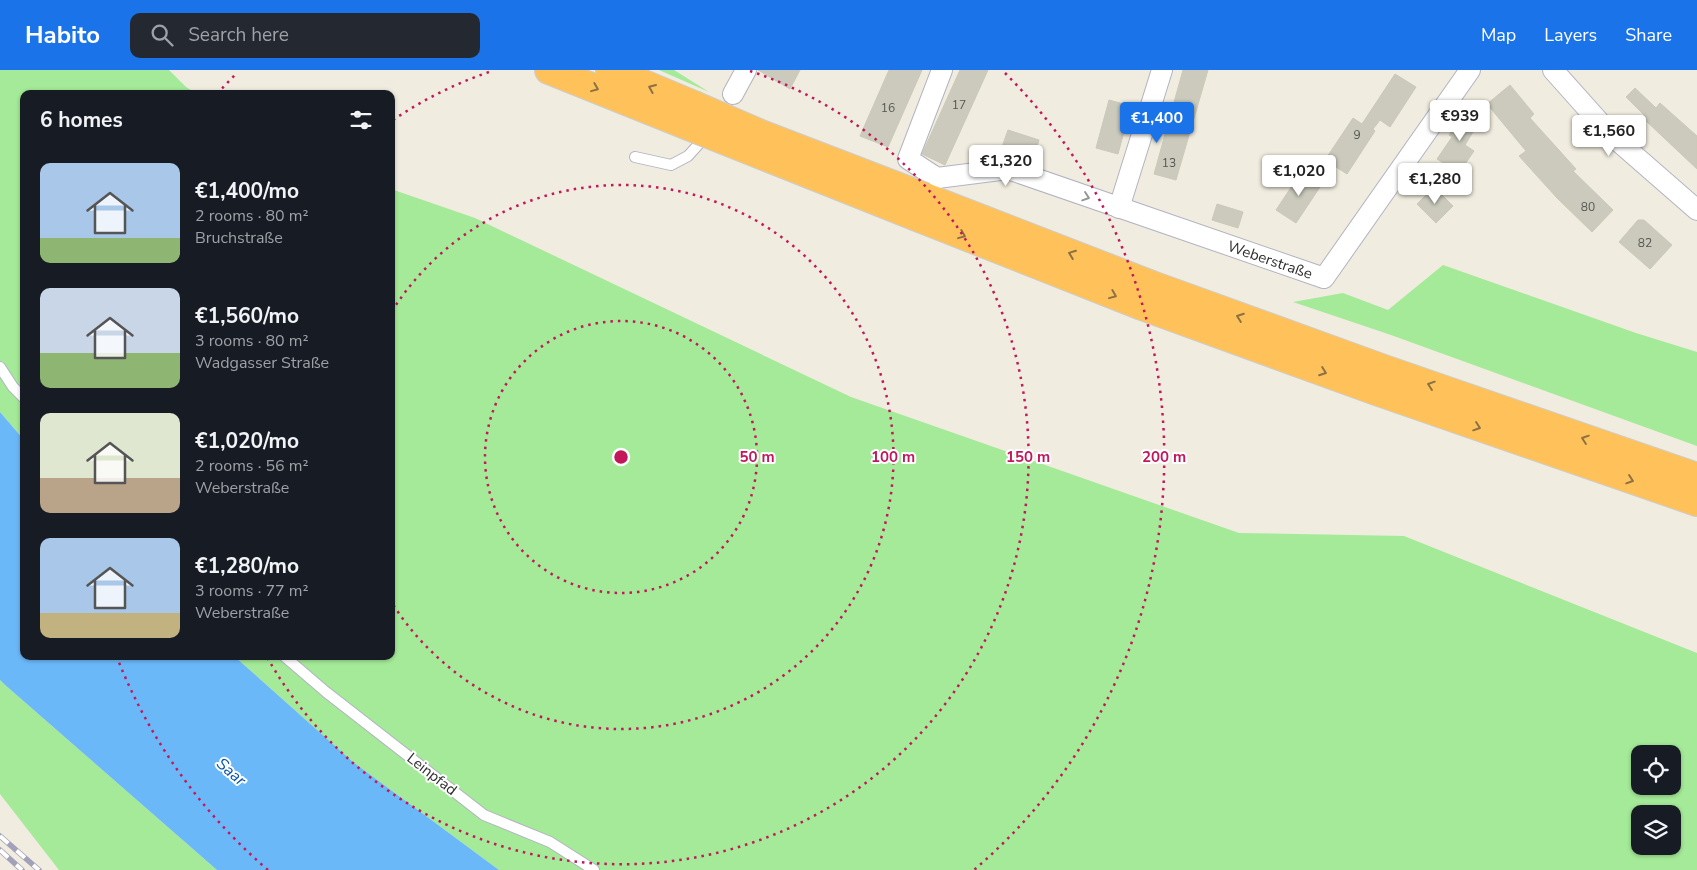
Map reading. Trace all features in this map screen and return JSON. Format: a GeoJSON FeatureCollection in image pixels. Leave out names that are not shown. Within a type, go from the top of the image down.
{"type":"FeatureCollection","features":[{"type":"Feature","properties":{"kind":"highway"},"geometry":{"type":"LineString","coordinates":[[550,70],[690,115],[921,207],[1160,313],[1376,391],[1697,502]]}},
{"type":"Feature","properties":{"kind":"highway"},"geometry":{"type":"LineString","coordinates":[[610,70],[690,115]]}},
{"type":"Feature","properties":{"kind":"highway"},"geometry":{"type":"LineString","coordinates":[[921,207],[1179,295],[1384,369],[1697,477]]}},
{"type":"Feature","properties":{"kind":"street"},"geometry":{"type":"LineString","coordinates":[[728,102],[746,70]]}},
{"type":"Feature","properties":{"kind":"street"},"geometry":{"type":"LineString","coordinates":[[942,70],[908,159],[937,178],[1008,169],[1118,208],[1162,70]]}},
{"type":"Feature","properties":{"kind":"street","name":"Weberstraße"},"geometry":{"type":"LineString","coordinates":[[1118,208],[1324,278],[1470,70]]}},
{"type":"Feature","properties":{"kind":"street"},"geometry":{"type":"LineString","coordinates":[[1553,70],[1611,135],[1697,210]]}},
{"type":"Feature","properties":{"kind":"lane"},"geometry":{"type":"LineString","coordinates":[[635,157],[671,165],[688,156],[714,128],[728,102]]}},
{"type":"Feature","properties":{"kind":"lane"},"geometry":{"type":"LineString","coordinates":[[714,128],[887,194]]}},
{"type":"Feature","properties":{"kind":"lane"},"geometry":{"type":"LineString","coordinates":[[0,367],[20,394]]}},
{"type":"Feature","properties":{"kind":"lane","name":"Leinpfad"},"geometry":{"type":"LineString","coordinates":[[289,660],[326,692],[484,815],[550,842],[594,870]]}},
{"type":"Feature","properties":{"kind":"green space"},"geometry":{"type":"Polygon","coordinates":[[[0,70],[169,70],[191,90],[20,90],[20,435],[0,412],[0,70]]]}},
{"type":"Feature","properties":{"kind":"green space"},"geometry":{"type":"Polygon","coordinates":[[[659,70],[674,70],[709,92],[659,70]]]}},
{"type":"Feature","properties":{"kind":"green space"},"geometry":{"type":"Polygon","coordinates":[[[395,190],[475,218],[851,397],[1239,533],[1404,536],[1697,653],[1697,870],[499,870],[353,762],[238,660],[395,660],[395,190]]]}},
{"type":"Feature","properties":{"kind":"green space"},"geometry":{"type":"Polygon","coordinates":[[[1443,265],[1636,333],[1697,352],[1697,446],[1391,335],[1293,302],[1343,293],[1388,310],[1443,265]]]}},
{"type":"Feature","properties":{"kind":"green space"},"geometry":{"type":"Polygon","coordinates":[[[0,680],[217,870],[59,870],[0,794],[0,680]]]}},
{"type":"Feature","properties":{"kind":"water","name":"Saar"},"geometry":{"type":"Polygon","coordinates":[[[0,412],[20,435],[20,660],[238,660],[353,762],[499,870],[217,870],[0,680],[0,412]]]}},
{"type":"Feature","properties":{"kind":"building"},"geometry":{"type":"Polygon","coordinates":[[[758,70],[800,70],[790,89],[758,70]]]}},
{"type":"Feature","properties":{"kind":"building"},"geometry":{"type":"Polygon","coordinates":[[[889,70],[922,70],[888,147],[860,136],[889,70]]]}},
{"type":"Feature","properties":{"kind":"building"},"geometry":{"type":"Polygon","coordinates":[[[960,70],[988,70],[945,165],[922,154],[960,70]]]}},
{"type":"Feature","properties":{"kind":"building"},"geometry":{"type":"Polygon","coordinates":[[[1183,70],[1208,70],[1176,180],[1154,174],[1183,70]]]}},
{"type":"Feature","properties":{"kind":"building"},"geometry":{"type":"Polygon","coordinates":[[[1395,74],[1416,87],[1390,127],[1380,120],[1347,174],[1325,160],[1353,118],[1362,124],[1395,74]]]}},
{"type":"Feature","properties":{"kind":"building"},"geometry":{"type":"Polygon","coordinates":[[[1510,85],[1534,114],[1530,118],[1576,169],[1573,171],[1613,210],[1592,232],[1557,198],[1519,156],[1526,151],[1487,104],[1510,85]]]}},
{"type":"Feature","properties":{"kind":"building"},"geometry":{"type":"Polygon","coordinates":[[[1635,88],[1656,108],[1660,103],[1697,136],[1697,169],[1645,120],[1647,118],[1626,97],[1635,88]]]}},
{"type":"Feature","properties":{"kind":"building"},"geometry":{"type":"Polygon","coordinates":[[[1109,100],[1131,106],[1118,154],[1096,148],[1109,100]]]}},
{"type":"Feature","properties":{"kind":"building"},"geometry":{"type":"Polygon","coordinates":[[[1467,108],[1482,117],[1465,145],[1474,151],[1459,173],[1437,159],[1452,137],[1449,135],[1467,108]]]}},
{"type":"Feature","properties":{"kind":"building"},"geometry":{"type":"Polygon","coordinates":[[[1008,130],[1039,140],[1034,157],[1002,147],[1008,130]]]}},
{"type":"Feature","properties":{"kind":"building"},"geometry":{"type":"Polygon","coordinates":[[[1302,171],[1322,184],[1296,223],[1276,210],[1302,171]]]}},
{"type":"Feature","properties":{"kind":"building"},"geometry":{"type":"Polygon","coordinates":[[[1434,187],[1453,206],[1436,223],[1417,204],[1434,187]]]}},
{"type":"Feature","properties":{"kind":"building"},"geometry":{"type":"Polygon","coordinates":[[[1217,204],[1243,212],[1238,228],[1212,220],[1217,204]]]}},
{"type":"Feature","properties":{"kind":"building"},"geometry":{"type":"Polygon","coordinates":[[[1638,220],[1644,220],[1672,245],[1650,269],[1619,242],[1638,220]]]}},
{"type":"Feature","properties":{"kind":"railway"},"geometry":{"type":"LineString","coordinates":[[0,836],[39,870]]}},
{"type":"Feature","properties":{"kind":"railway"},"geometry":{"type":"LineString","coordinates":[[0,850],[22,870]]}}]}
